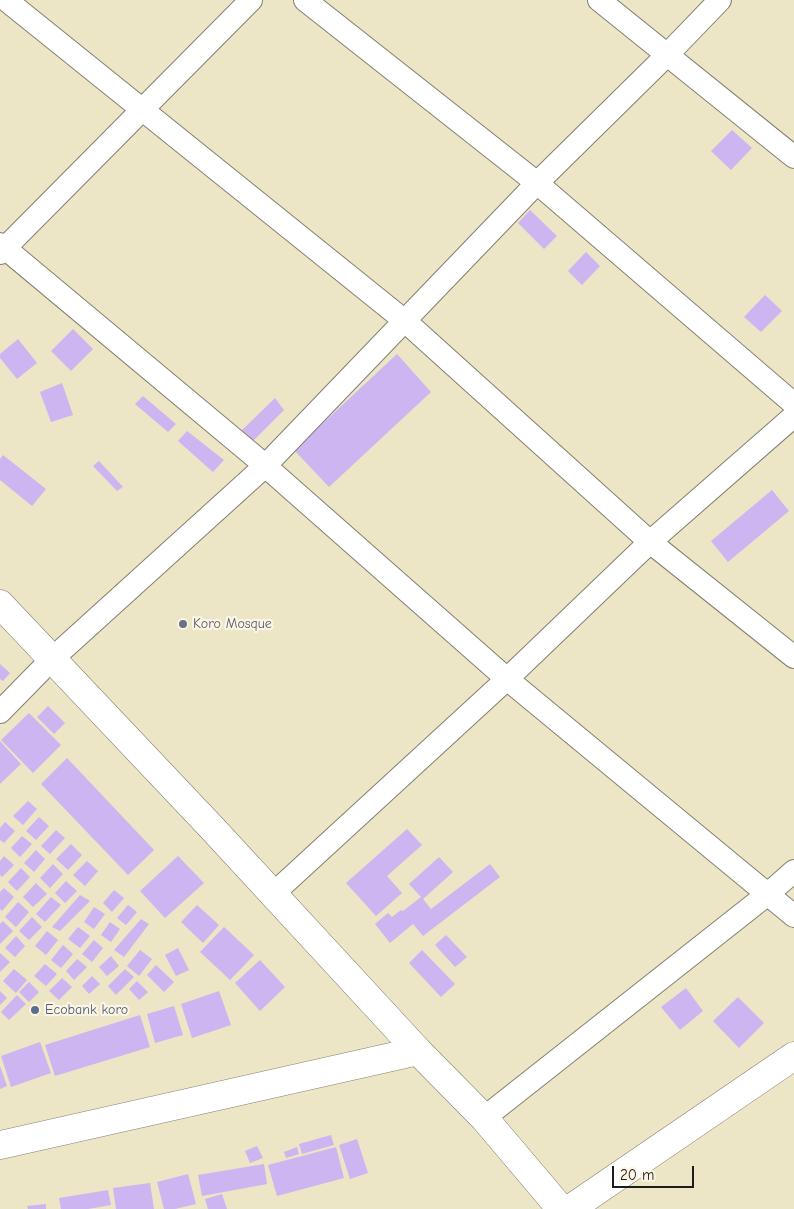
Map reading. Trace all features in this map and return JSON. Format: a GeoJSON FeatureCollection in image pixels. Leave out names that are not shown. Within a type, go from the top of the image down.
{"type":"FeatureCollection","features":[{"type":"Feature","properties":{"kind":"street"},"geometry":{"type":"LineString","coordinates":[[6,0],[405,321],[650,542],[794,656]]}},
{"type":"Feature","properties":{"kind":"street"},"geometry":{"type":"LineString","coordinates":[[251,0],[2,248],[265,466],[507,679],[794,916]]}},
{"type":"Feature","properties":{"kind":"street"},"geometry":{"type":"LineString","coordinates":[[305,0],[537,183],[794,404]]}},
{"type":"Feature","properties":{"kind":"street"},"geometry":{"type":"LineString","coordinates":[[599,0],[666,56],[794,157]]}},
{"type":"Feature","properties":{"kind":"street"},"geometry":{"type":"LineString","coordinates":[[0,712],[52,659],[265,466],[537,183],[720,0]]}},
{"type":"Feature","properties":{"kind":"street"},"geometry":{"type":"LineString","coordinates":[[273,894],[507,679],[650,542],[794,416]]}},
{"type":"Feature","properties":{"kind":"street"},"geometry":{"type":"LineString","coordinates":[[0,604],[484,1118],[561,1209]]}},
{"type":"Feature","properties":{"kind":"street"},"geometry":{"type":"LineString","coordinates":[[484,1118],[794,871]]}},
{"type":"Feature","properties":{"kind":"street"},"geometry":{"type":"LineString","coordinates":[[0,1145],[418,1050]]}},
{"type":"Feature","properties":{"kind":"street"},"geometry":{"type":"LineString","coordinates":[[570,1209],[794,1056]]}},
{"type":"Feature","properties":{"kind":"building"},"geometry":{"type":"Polygon","coordinates":[[[732,130],[752,148],[731,170],[711,151],[732,130]]]}},
{"type":"Feature","properties":{"kind":"building"},"geometry":{"type":"Polygon","coordinates":[[[530,210],[557,236],[544,249],[518,223],[530,210]]]}},
{"type":"Feature","properties":{"kind":"building"},"geometry":{"type":"Polygon","coordinates":[[[586,252],[600,266],[582,285],[568,271],[586,252]]]}},
{"type":"Feature","properties":{"kind":"building"},"geometry":{"type":"Polygon","coordinates":[[[765,295],[782,311],[761,332],[744,317],[765,295]]]}},
{"type":"Feature","properties":{"kind":"building"},"geometry":{"type":"Polygon","coordinates":[[[73,329],[93,349],[71,371],[51,351],[73,329]]]}},
{"type":"Feature","properties":{"kind":"building"},"geometry":{"type":"Polygon","coordinates":[[[18,339],[37,363],[17,379],[0,358],[0,354],[18,339]]]}},
{"type":"Feature","properties":{"kind":"building"},"geometry":{"type":"Polygon","coordinates":[[[397,354],[431,392],[329,487],[294,450],[397,354]]]}},
{"type":"Feature","properties":{"kind":"building"},"geometry":{"type":"Polygon","coordinates":[[[62,383],[73,415],[51,422],[40,392],[62,383]]]}},
{"type":"Feature","properties":{"kind":"building"},"geometry":{"type":"Polygon","coordinates":[[[143,396],[176,424],[168,432],[135,404],[143,396]]]}},
{"type":"Feature","properties":{"kind":"building"},"geometry":{"type":"Polygon","coordinates":[[[275,398],[284,410],[251,443],[240,432],[275,398]]]}},
{"type":"Feature","properties":{"kind":"building"},"geometry":{"type":"Polygon","coordinates":[[[187,431],[224,460],[213,472],[178,441],[187,431]]]}},
{"type":"Feature","properties":{"kind":"building"},"geometry":{"type":"Polygon","coordinates":[[[3,455],[46,489],[32,506],[0,480],[0,459],[3,455]]]}},
{"type":"Feature","properties":{"kind":"building"},"geometry":{"type":"Polygon","coordinates":[[[99,461],[123,487],[117,491],[93,466],[99,461]]]}},
{"type":"Feature","properties":{"kind":"building"},"geometry":{"type":"Polygon","coordinates":[[[772,490],[789,511],[728,562],[711,541],[772,490]]]}},
{"type":"Feature","properties":{"kind":"building"},"geometry":{"type":"Polygon","coordinates":[[[0,664],[10,673],[3,681],[0,679],[0,664]]]}},
{"type":"Feature","properties":{"kind":"building"},"geometry":{"type":"Polygon","coordinates":[[[48,706],[65,723],[54,734],[37,717],[48,706]]]}},
{"type":"Feature","properties":{"kind":"building"},"geometry":{"type":"Polygon","coordinates":[[[29,713],[61,745],[33,773],[1,740],[29,713]]]}},
{"type":"Feature","properties":{"kind":"building"},"geometry":{"type":"Polygon","coordinates":[[[0,741],[21,764],[0,784],[0,741]]]}},
{"type":"Feature","properties":{"kind":"building"},"geometry":{"type":"Polygon","coordinates":[[[67,758],[154,850],[128,875],[41,784],[67,758]]]}},
{"type":"Feature","properties":{"kind":"building"},"geometry":{"type":"Polygon","coordinates":[[[28,801],[37,809],[23,825],[13,816],[28,801]]]}},
{"type":"Feature","properties":{"kind":"building"},"geometry":{"type":"Polygon","coordinates":[[[39,817],[49,826],[36,840],[26,831],[39,817]]]}},
{"type":"Feature","properties":{"kind":"building"},"geometry":{"type":"Polygon","coordinates":[[[5,822],[15,831],[4,843],[0,840],[0,828],[5,822]]]}},
{"type":"Feature","properties":{"kind":"building"},"geometry":{"type":"Polygon","coordinates":[[[407,829],[422,845],[387,876],[402,893],[376,916],[346,883],[407,829]]]}},
{"type":"Feature","properties":{"kind":"building"},"geometry":{"type":"Polygon","coordinates":[[[56,830],[65,838],[50,854],[41,846],[56,830]]]}},
{"type":"Feature","properties":{"kind":"building"},"geometry":{"type":"Polygon","coordinates":[[[22,836],[32,844],[20,857],[11,848],[22,836]]]}},
{"type":"Feature","properties":{"kind":"building"},"geometry":{"type":"Polygon","coordinates":[[[71,844],[82,855],[68,870],[56,859],[71,844]]]}},
{"type":"Feature","properties":{"kind":"building"},"geometry":{"type":"Polygon","coordinates":[[[36,850],[45,859],[34,872],[24,863],[36,850]]]}},
{"type":"Feature","properties":{"kind":"building"},"geometry":{"type":"Polygon","coordinates":[[[4,856],[14,865],[2,877],[0,875],[0,861],[4,856]]]}},
{"type":"Feature","properties":{"kind":"building"},"geometry":{"type":"Polygon","coordinates":[[[178,856],[204,883],[165,918],[140,891],[178,856]]]}},
{"type":"Feature","properties":{"kind":"building"},"geometry":{"type":"Polygon","coordinates":[[[439,857],[453,872],[423,899],[431,909],[490,864],[500,877],[423,936],[413,924],[390,943],[375,924],[388,913],[392,917],[401,910],[403,911],[421,897],[409,884],[439,857]]]}},
{"type":"Feature","properties":{"kind":"building"},"geometry":{"type":"Polygon","coordinates":[[[87,861],[98,871],[85,886],[73,875],[87,861]]]}},
{"type":"Feature","properties":{"kind":"building"},"geometry":{"type":"Polygon","coordinates":[[[53,864],[63,874],[50,888],[40,878],[53,864]]]}},
{"type":"Feature","properties":{"kind":"building"},"geometry":{"type":"Polygon","coordinates":[[[21,868],[30,877],[17,891],[8,882],[21,868]]]}},
{"type":"Feature","properties":{"kind":"building"},"geometry":{"type":"Polygon","coordinates":[[[66,881],[77,891],[65,903],[55,893],[66,881]]]}},
{"type":"Feature","properties":{"kind":"building"},"geometry":{"type":"Polygon","coordinates":[[[36,883],[47,894],[33,907],[23,897],[36,883]]]}},
{"type":"Feature","properties":{"kind":"building"},"geometry":{"type":"Polygon","coordinates":[[[4,888],[14,897],[2,911],[0,909],[0,892],[4,888]]]}},
{"type":"Feature","properties":{"kind":"building"},"geometry":{"type":"Polygon","coordinates":[[[114,890],[124,898],[112,912],[103,903],[114,890]]]}},
{"type":"Feature","properties":{"kind":"building"},"geometry":{"type":"Polygon","coordinates":[[[80,895],[90,901],[60,931],[52,927],[80,895]]]}},
{"type":"Feature","properties":{"kind":"building"},"geometry":{"type":"Polygon","coordinates":[[[51,897],[61,905],[45,922],[36,914],[51,897]]]}},
{"type":"Feature","properties":{"kind":"building"},"geometry":{"type":"Polygon","coordinates":[[[18,902],[29,912],[16,927],[5,917],[18,902]]]}},
{"type":"Feature","properties":{"kind":"building"},"geometry":{"type":"Polygon","coordinates":[[[128,905],[137,912],[126,925],[117,918],[128,905]]]}},
{"type":"Feature","properties":{"kind":"building"},"geometry":{"type":"Polygon","coordinates":[[[197,905],[219,925],[203,943],[181,922],[197,905]]]}},
{"type":"Feature","properties":{"kind":"building"},"geometry":{"type":"Polygon","coordinates":[[[94,907],[105,914],[94,929],[84,922],[94,907]]]}},
{"type":"Feature","properties":{"kind":"building"},"geometry":{"type":"Polygon","coordinates":[[[32,917],[42,927],[29,940],[19,931],[32,917]]]}},
{"type":"Feature","properties":{"kind":"building"},"geometry":{"type":"Polygon","coordinates":[[[141,919],[149,924],[124,957],[114,950],[141,919]]]}},
{"type":"Feature","properties":{"kind":"building"},"geometry":{"type":"Polygon","coordinates":[[[3,921],[13,931],[0,944],[0,924],[3,921]]]}},
{"type":"Feature","properties":{"kind":"building"},"geometry":{"type":"Polygon","coordinates":[[[110,922],[120,929],[111,942],[101,935],[110,922]]]}},
{"type":"Feature","properties":{"kind":"building"},"geometry":{"type":"Polygon","coordinates":[[[78,927],[90,936],[80,948],[68,939],[78,927]]]}},
{"type":"Feature","properties":{"kind":"building"},"geometry":{"type":"Polygon","coordinates":[[[224,927],[254,955],[230,980],[200,952],[224,927]]]}},
{"type":"Feature","properties":{"kind":"building"},"geometry":{"type":"Polygon","coordinates":[[[47,931],[58,940],[46,955],[35,946],[47,931]]]}},
{"type":"Feature","properties":{"kind":"building"},"geometry":{"type":"Polygon","coordinates":[[[446,935],[467,957],[455,967],[435,945],[446,935]]]}},
{"type":"Feature","properties":{"kind":"building"},"geometry":{"type":"Polygon","coordinates":[[[16,936],[25,946],[15,957],[5,948],[16,936]]]}},
{"type":"Feature","properties":{"kind":"building"},"geometry":{"type":"Polygon","coordinates":[[[94,940],[103,948],[92,962],[82,954],[94,940]]]}},
{"type":"Feature","properties":{"kind":"building"},"geometry":{"type":"Polygon","coordinates":[[[63,945],[73,954],[61,968],[51,960],[63,945]]]}},
{"type":"Feature","properties":{"kind":"building"},"geometry":{"type":"Polygon","coordinates":[[[178,948],[189,970],[176,976],[165,955],[178,948]]]}},
{"type":"Feature","properties":{"kind":"building"},"geometry":{"type":"Polygon","coordinates":[[[140,950],[152,959],[139,976],[127,966],[140,950]]]}},
{"type":"Feature","properties":{"kind":"building"},"geometry":{"type":"Polygon","coordinates":[[[422,950],[455,984],[441,997],[409,963],[422,950]]]}},
{"type":"Feature","properties":{"kind":"building"},"geometry":{"type":"Polygon","coordinates":[[[0,953],[10,962],[0,972],[0,953]]]}},
{"type":"Feature","properties":{"kind":"building"},"geometry":{"type":"Polygon","coordinates":[[[111,956],[119,966],[107,976],[99,967],[111,956]]]}},
{"type":"Feature","properties":{"kind":"building"},"geometry":{"type":"Polygon","coordinates":[[[77,959],[87,967],[74,980],[66,971],[77,959]]]}},
{"type":"Feature","properties":{"kind":"building"},"geometry":{"type":"Polygon","coordinates":[[[260,960],[285,987],[260,1011],[235,983],[260,960]]]}},
{"type":"Feature","properties":{"kind":"building"},"geometry":{"type":"Polygon","coordinates":[[[45,964],[57,974],[46,986],[34,976],[45,964]]]}},
{"type":"Feature","properties":{"kind":"building"},"geometry":{"type":"Polygon","coordinates":[[[156,965],[174,982],[164,992],[147,975],[156,965]]]}},
{"type":"Feature","properties":{"kind":"building"},"geometry":{"type":"Polygon","coordinates":[[[14,969],[27,980],[16,993],[3,981],[14,969]]]}},
{"type":"Feature","properties":{"kind":"building"},"geometry":{"type":"Polygon","coordinates":[[[125,969],[134,977],[116,995],[108,986],[125,969]]]}},
{"type":"Feature","properties":{"kind":"building"},"geometry":{"type":"Polygon","coordinates":[[[92,976],[100,984],[89,994],[82,986],[92,976]]]}},
{"type":"Feature","properties":{"kind":"building"},"geometry":{"type":"Polygon","coordinates":[[[62,978],[72,987],[59,1000],[49,991],[62,978]]]}},
{"type":"Feature","properties":{"kind":"building"},"geometry":{"type":"Polygon","coordinates":[[[137,981],[148,992],[139,1000],[129,989],[137,981]]]}},
{"type":"Feature","properties":{"kind":"building"},"geometry":{"type":"Polygon","coordinates":[[[29,982],[39,992],[29,1002],[19,992],[29,982]]]}},
{"type":"Feature","properties":{"kind":"building"},"geometry":{"type":"Polygon","coordinates":[[[686,988],[703,1011],[680,1030],[661,1007],[686,988]]]}},
{"type":"Feature","properties":{"kind":"building"},"geometry":{"type":"Polygon","coordinates":[[[0,991],[7,998],[0,1005],[0,991]]]}},
{"type":"Feature","properties":{"kind":"building"},"geometry":{"type":"Polygon","coordinates":[[[219,991],[231,1025],[192,1038],[181,1004],[219,991]]]}},
{"type":"Feature","properties":{"kind":"building"},"geometry":{"type":"Polygon","coordinates":[[[17,995],[26,1004],[9,1020],[1,1012],[17,995]]]}},
{"type":"Feature","properties":{"kind":"building"},"geometry":{"type":"Polygon","coordinates":[[[738,997],[764,1023],[739,1048],[713,1021],[738,997]]]}},
{"type":"Feature","properties":{"kind":"building"},"geometry":{"type":"Polygon","coordinates":[[[174,1006],[183,1035],[155,1043],[147,1014],[174,1006]]]}},
{"type":"Feature","properties":{"kind":"building"},"geometry":{"type":"Polygon","coordinates":[[[140,1015],[150,1047],[55,1076],[45,1045],[140,1015]]]}},
{"type":"Feature","properties":{"kind":"building"},"geometry":{"type":"Polygon","coordinates":[[[40,1042],[51,1073],[11,1087],[1,1056],[40,1042]]]}},
{"type":"Feature","properties":{"kind":"building"},"geometry":{"type":"Polygon","coordinates":[[[0,1066],[7,1086],[0,1089],[0,1066]]]}},
{"type":"Feature","properties":{"kind":"building"},"geometry":{"type":"Polygon","coordinates":[[[331,1135],[334,1145],[302,1154],[299,1144],[331,1135]]]}},
{"type":"Feature","properties":{"kind":"building"},"geometry":{"type":"Polygon","coordinates":[[[357,1139],[368,1173],[350,1179],[339,1145],[357,1139]]]}},
{"type":"Feature","properties":{"kind":"building"},"geometry":{"type":"Polygon","coordinates":[[[257,1146],[263,1158],[250,1163],[245,1151],[257,1146]]]}},
{"type":"Feature","properties":{"kind":"building"},"geometry":{"type":"Polygon","coordinates":[[[297,1147],[299,1154],[286,1158],[284,1152],[297,1147]]]}},
{"type":"Feature","properties":{"kind":"building"},"geometry":{"type":"Polygon","coordinates":[[[336,1147],[344,1178],[277,1196],[268,1165],[336,1147]]]}},
{"type":"Feature","properties":{"kind":"building"},"geometry":{"type":"Polygon","coordinates":[[[264,1164],[267,1184],[202,1196],[198,1175],[264,1164]]]}},
{"type":"Feature","properties":{"kind":"building"},"geometry":{"type":"Polygon","coordinates":[[[188,1174],[196,1204],[175,1209],[164,1209],[157,1182],[188,1174]]]}},
{"type":"Feature","properties":{"kind":"building"},"geometry":{"type":"Polygon","coordinates":[[[150,1183],[154,1209],[116,1209],[113,1188],[150,1183]]]}},
{"type":"Feature","properties":{"kind":"building"},"geometry":{"type":"Polygon","coordinates":[[[108,1190],[111,1205],[88,1209],[61,1209],[59,1198],[108,1190]]]}},
{"type":"Feature","properties":{"kind":"building"},"geometry":{"type":"Polygon","coordinates":[[[222,1194],[227,1209],[208,1209],[205,1199],[222,1194]]]}},
{"type":"Feature","properties":{"kind":"building"},"geometry":{"type":"Polygon","coordinates":[[[46,1204],[46,1209],[28,1209],[27,1206],[46,1204]]]}},
{"type":"Feature","properties":{"kind":"place","name":"Koro Mosque"},"geometry":{"type":"Point","coordinates":[183,624]}},
{"type":"Feature","properties":{"kind":"place","name":"Ecobank koro"},"geometry":{"type":"Point","coordinates":[35,1010]}}]}
